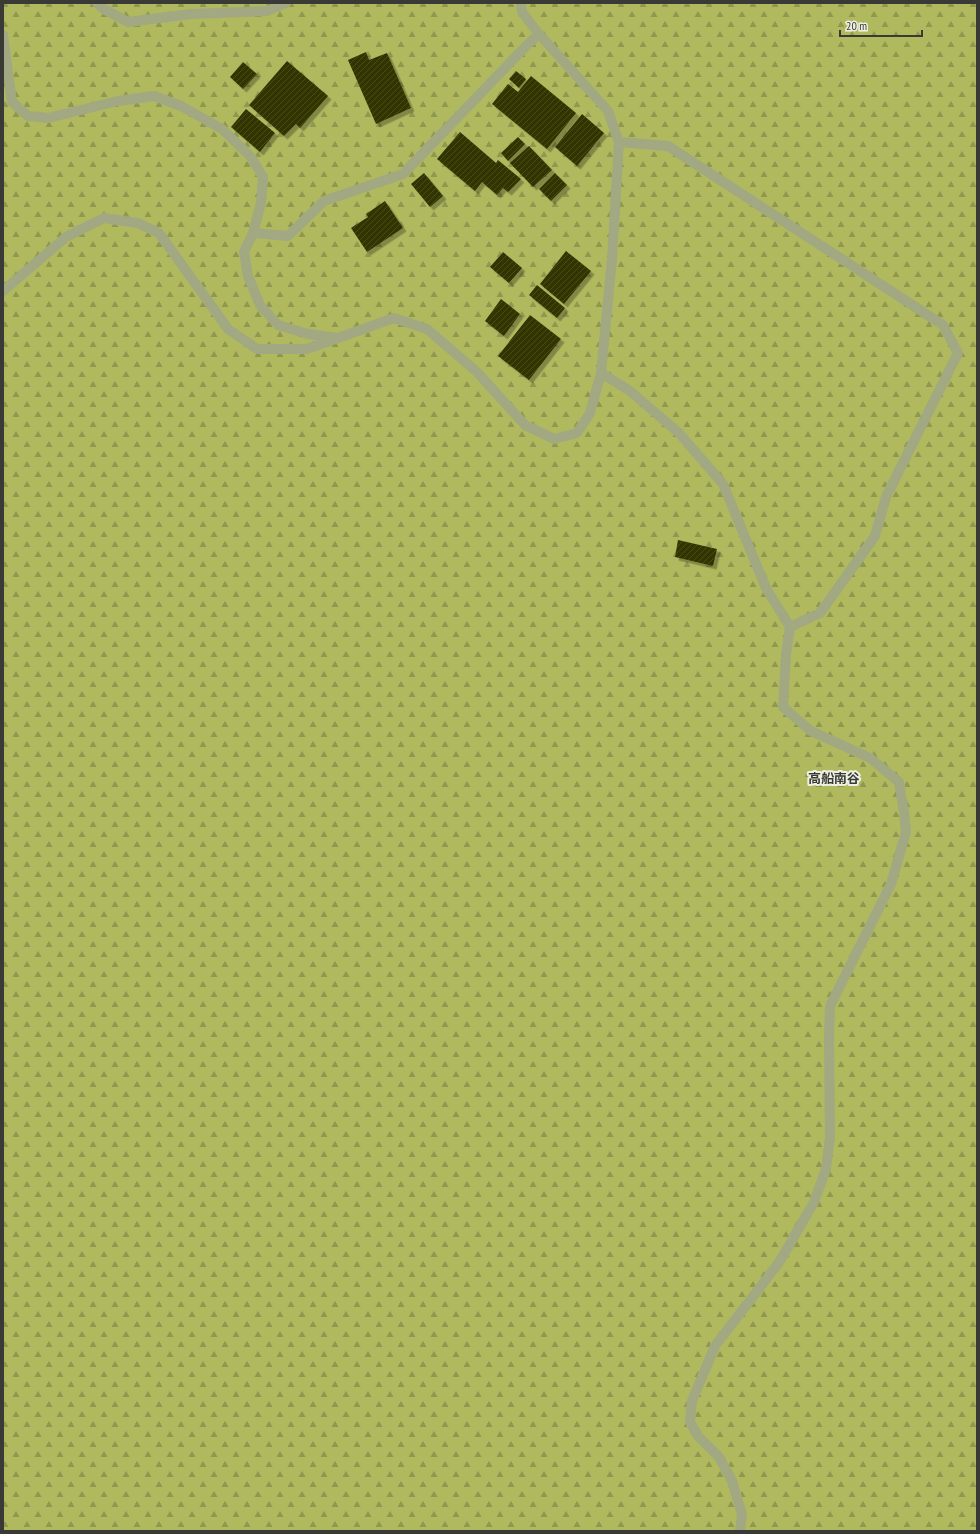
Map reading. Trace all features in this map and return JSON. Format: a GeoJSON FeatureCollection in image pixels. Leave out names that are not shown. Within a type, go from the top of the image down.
{"type":"FeatureCollection","features":[{"type":"Feature","properties":{"kind":"street"},"geometry":{"type":"LineString","coordinates":[[97,3],[102,8],[128,22],[191,14],[267,11],[286,3]]}},
{"type":"Feature","properties":{"kind":"street"},"geometry":{"type":"LineString","coordinates":[[3,291],[66,237],[104,218],[138,223],[159,233],[228,329],[257,349],[307,349],[394,318],[428,329],[477,372],[526,424],[554,439],[577,433],[590,413],[600,373],[612,259],[619,142],[608,111],[539,34],[522,12],[521,3]]}},
{"type":"Feature","properties":{"kind":"street"},"geometry":{"type":"LineString","coordinates":[[3,34],[12,102],[28,116],[48,118],[118,101],[154,96],[181,106],[222,129],[252,157],[263,177],[261,203],[253,234],[244,252],[248,276],[260,305],[278,325],[308,334],[339,338]]}},
{"type":"Feature","properties":{"kind":"street"},"geometry":{"type":"LineString","coordinates":[[253,234],[288,236],[324,201],[403,174],[526,45],[539,34]]}},
{"type":"Feature","properties":{"kind":"street"},"geometry":{"type":"LineString","coordinates":[[619,142],[668,146],[943,325],[958,353],[886,497],[875,536],[820,613],[790,627]]}},
{"type":"Feature","properties":{"kind":"street"},"geometry":{"type":"LineString","coordinates":[[600,373],[630,390],[679,433],[723,484],[766,588],[790,627],[786,655],[784,707],[811,730],[870,758],[899,782],[904,812],[906,832],[891,884],[830,1006],[830,1137],[826,1169],[814,1202],[780,1261],[715,1346],[692,1401],[690,1422],[698,1436],[719,1457],[732,1481],[742,1514],[740,1531]]}},
{"type":"Feature","properties":{"kind":"green space"},"geometry":{"type":"Polygon","coordinates":[[[3,3],[977,3],[977,1531],[3,1531],[3,3]]]}},
{"type":"Feature","properties":{"kind":"building"},"geometry":{"type":"Polygon","coordinates":[[[366,52],[369,60],[387,53],[411,108],[376,124],[348,60],[366,52]]]}},
{"type":"Feature","properties":{"kind":"building"},"geometry":{"type":"Polygon","coordinates":[[[287,61],[328,96],[300,128],[296,124],[284,136],[249,105],[287,61]]]}},
{"type":"Feature","properties":{"kind":"building"},"geometry":{"type":"Polygon","coordinates":[[[243,62],[257,74],[243,89],[230,77],[243,62]]]}},
{"type":"Feature","properties":{"kind":"building"},"geometry":{"type":"Polygon","coordinates":[[[516,71],[526,79],[519,88],[509,79],[516,71]]]}},
{"type":"Feature","properties":{"kind":"building"},"geometry":{"type":"Polygon","coordinates":[[[531,76],[576,113],[547,149],[492,104],[508,84],[518,92],[531,76]]]}},
{"type":"Feature","properties":{"kind":"building"},"geometry":{"type":"Polygon","coordinates":[[[246,109],[275,133],[260,152],[231,127],[246,109]]]}},
{"type":"Feature","properties":{"kind":"building"},"geometry":{"type":"Polygon","coordinates":[[[582,114],[604,133],[577,166],[555,147],[582,114]]]}},
{"type":"Feature","properties":{"kind":"building"},"geometry":{"type":"Polygon","coordinates":[[[460,132],[496,163],[498,160],[521,179],[508,192],[503,188],[497,195],[482,182],[475,191],[437,159],[460,132]]]}},
{"type":"Feature","properties":{"kind":"building"},"geometry":{"type":"Polygon","coordinates":[[[518,137],[525,144],[508,161],[501,153],[518,137]]]}},
{"type":"Feature","properties":{"kind":"building"},"geometry":{"type":"Polygon","coordinates":[[[529,146],[552,170],[533,187],[510,163],[529,146]]]}},
{"type":"Feature","properties":{"kind":"building"},"geometry":{"type":"Polygon","coordinates":[[[424,173],[443,196],[430,207],[411,184],[424,173]]]}},
{"type":"Feature","properties":{"kind":"building"},"geometry":{"type":"Polygon","coordinates":[[[555,173],[567,185],[551,201],[539,189],[555,173]]]}},
{"type":"Feature","properties":{"kind":"building"},"geometry":{"type":"Polygon","coordinates":[[[385,201],[403,228],[367,252],[351,228],[368,217],[366,214],[385,201]]]}},
{"type":"Feature","properties":{"kind":"building"},"geometry":{"type":"Polygon","coordinates":[[[566,251],[591,271],[564,304],[540,284],[566,251]]]}},
{"type":"Feature","properties":{"kind":"building"},"geometry":{"type":"Polygon","coordinates":[[[503,252],[522,268],[509,283],[490,267],[503,252]]]}},
{"type":"Feature","properties":{"kind":"building"},"geometry":{"type":"Polygon","coordinates":[[[537,285],[565,308],[557,318],[529,295],[537,285]]]}},
{"type":"Feature","properties":{"kind":"building"},"geometry":{"type":"Polygon","coordinates":[[[501,299],[520,314],[504,336],[485,321],[501,299]]]}},
{"type":"Feature","properties":{"kind":"building"},"geometry":{"type":"Polygon","coordinates":[[[530,315],[561,339],[529,380],[498,356],[530,315]]]}},
{"type":"Feature","properties":{"kind":"building"},"geometry":{"type":"Polygon","coordinates":[[[678,540],[717,549],[713,566],[675,557],[678,540]]]}},
{"type":"Feature","properties":{"kind":"district","name":"高船南谷"},"geometry":{"type":"Point","coordinates":[834,778]}}]}
